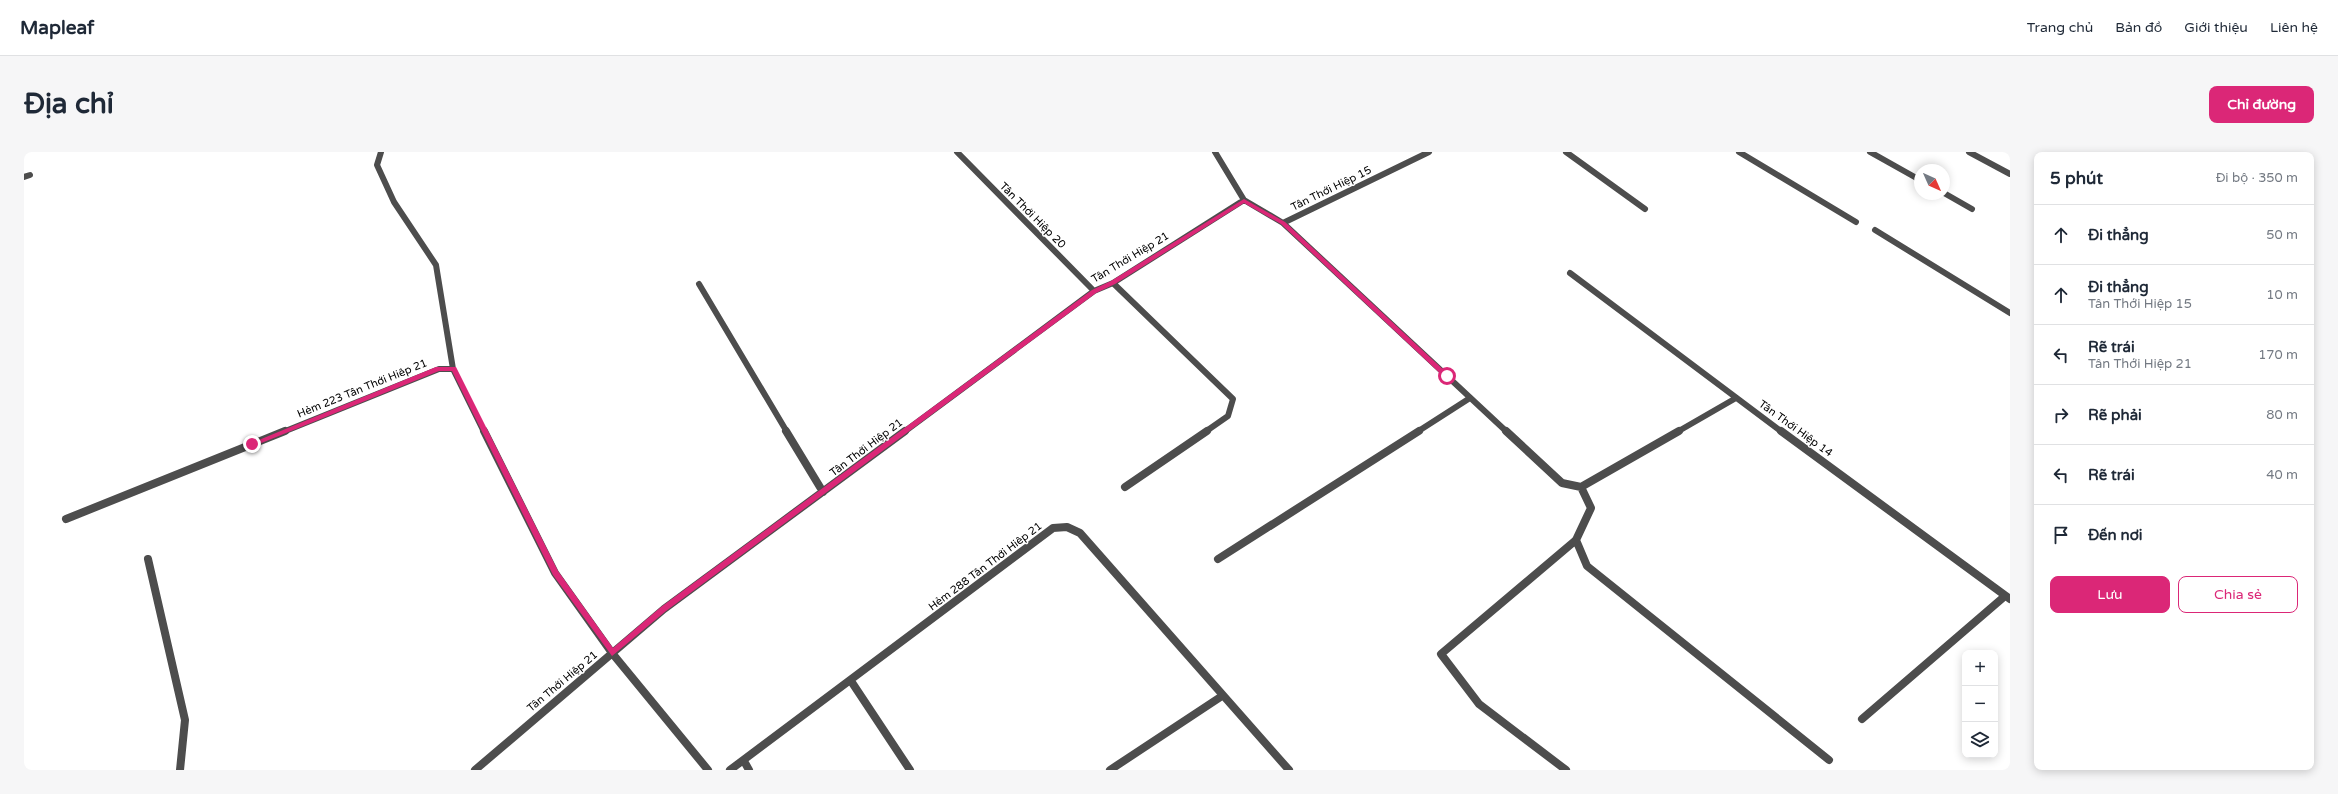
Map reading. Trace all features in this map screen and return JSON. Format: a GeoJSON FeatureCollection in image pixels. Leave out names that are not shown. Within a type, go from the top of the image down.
{"type":"FeatureCollection","features":[{"type":"Feature","properties":{"kind":"street"},"geometry":{"type":"LineString","coordinates":[[381,152],[377,165],[394,202],[436,265],[453,368],[555,573],[612,653],[708,770]]}},
{"type":"Feature","properties":{"kind":"street","name":"Tân Thới Hiệp 20"},"geometry":{"type":"LineString","coordinates":[[957,152],[1094,291]]}},
{"type":"Feature","properties":{"kind":"street"},"geometry":{"type":"LineString","coordinates":[[1215,152],[1244,200]]}},
{"type":"Feature","properties":{"kind":"street","name":"Tân Thới Hiệp 15"},"geometry":{"type":"LineString","coordinates":[[1244,200],[1283,223],[1429,152]]}},
{"type":"Feature","properties":{"kind":"street"},"geometry":{"type":"LineString","coordinates":[[1566,152],[1645,209]]}},
{"type":"Feature","properties":{"kind":"street"},"geometry":{"type":"LineString","coordinates":[[1739,152],[1856,222]]}},
{"type":"Feature","properties":{"kind":"street"},"geometry":{"type":"LineString","coordinates":[[1870,152],[1914,177]]}},
{"type":"Feature","properties":{"kind":"street"},"geometry":{"type":"LineString","coordinates":[[1969,152],[2010,174]]}},
{"type":"Feature","properties":{"kind":"street"},"geometry":{"type":"LineString","coordinates":[[1950,196],[1972,209]]}},
{"type":"Feature","properties":{"kind":"street","name":"Tân Thới Hiệp 21"},"geometry":{"type":"LineString","coordinates":[[475,770],[485,766],[612,653],[664,609],[1094,291],[1113,282],[1244,200]]}},
{"type":"Feature","properties":{"kind":"street"},"geometry":{"type":"LineString","coordinates":[[1283,223],[1562,483],[1581,487],[1736,398]]}},
{"type":"Feature","properties":{"kind":"street"},"geometry":{"type":"LineString","coordinates":[[1875,230],[2010,313]]}},
{"type":"Feature","properties":{"kind":"street","name":"Tân Thới Hiệp 14"},"geometry":{"type":"LineString","coordinates":[[1570,273],[1736,398],[2008,597]]}},
{"type":"Feature","properties":{"kind":"street"},"geometry":{"type":"LineString","coordinates":[[1113,282],[1233,399],[1228,416],[1125,487]]}},
{"type":"Feature","properties":{"kind":"street"},"geometry":{"type":"LineString","coordinates":[[699,284],[823,492]]}},
{"type":"Feature","properties":{"kind":"street","name":"Hẻm 223 Tân Thới Hiêp 21"},"geometry":{"type":"LineString","coordinates":[[66,519],[438,369],[453,368]]}},
{"type":"Feature","properties":{"kind":"street"},"geometry":{"type":"LineString","coordinates":[[1218,559],[1470,398]]}},
{"type":"Feature","properties":{"kind":"street"},"geometry":{"type":"LineString","coordinates":[[1566,770],[1478,704],[1441,654],[1576,540],[1591,508],[1581,487]]}},
{"type":"Feature","properties":{"kind":"street","name":"Hẻm 288 Tân Thới Hiêp 21"},"geometry":{"type":"LineString","coordinates":[[730,770],[1053,528],[1061,525],[1071,527],[1080,532],[1144,603],[1222,696],[1289,770]]}},
{"type":"Feature","properties":{"kind":"street"},"geometry":{"type":"LineString","coordinates":[[1576,540],[1587,566],[1828,760]]}},
{"type":"Feature","properties":{"kind":"street"},"geometry":{"type":"LineString","coordinates":[[148,559],[185,720],[180,770]]}},
{"type":"Feature","properties":{"kind":"street"},"geometry":{"type":"LineString","coordinates":[[1862,719],[2008,597]]}},
{"type":"Feature","properties":{"kind":"street"},"geometry":{"type":"LineString","coordinates":[[850,681],[910,770]]}},
{"type":"Feature","properties":{"kind":"street"},"geometry":{"type":"LineString","coordinates":[[1110,770],[1222,696]]}},
{"type":"Feature","properties":{"kind":"street"},"geometry":{"type":"LineString","coordinates":[[744,761],[749,770]]}},
{"type":"Feature","properties":{"kind":"route"},"geometry":{"type":"LineString","coordinates":[[252,444],[438,369],[453,368],[555,573],[612,653],[664,609],[1094,291],[1113,282],[1244,200],[1283,223],[1297,238],[1447,376]]}}]}
